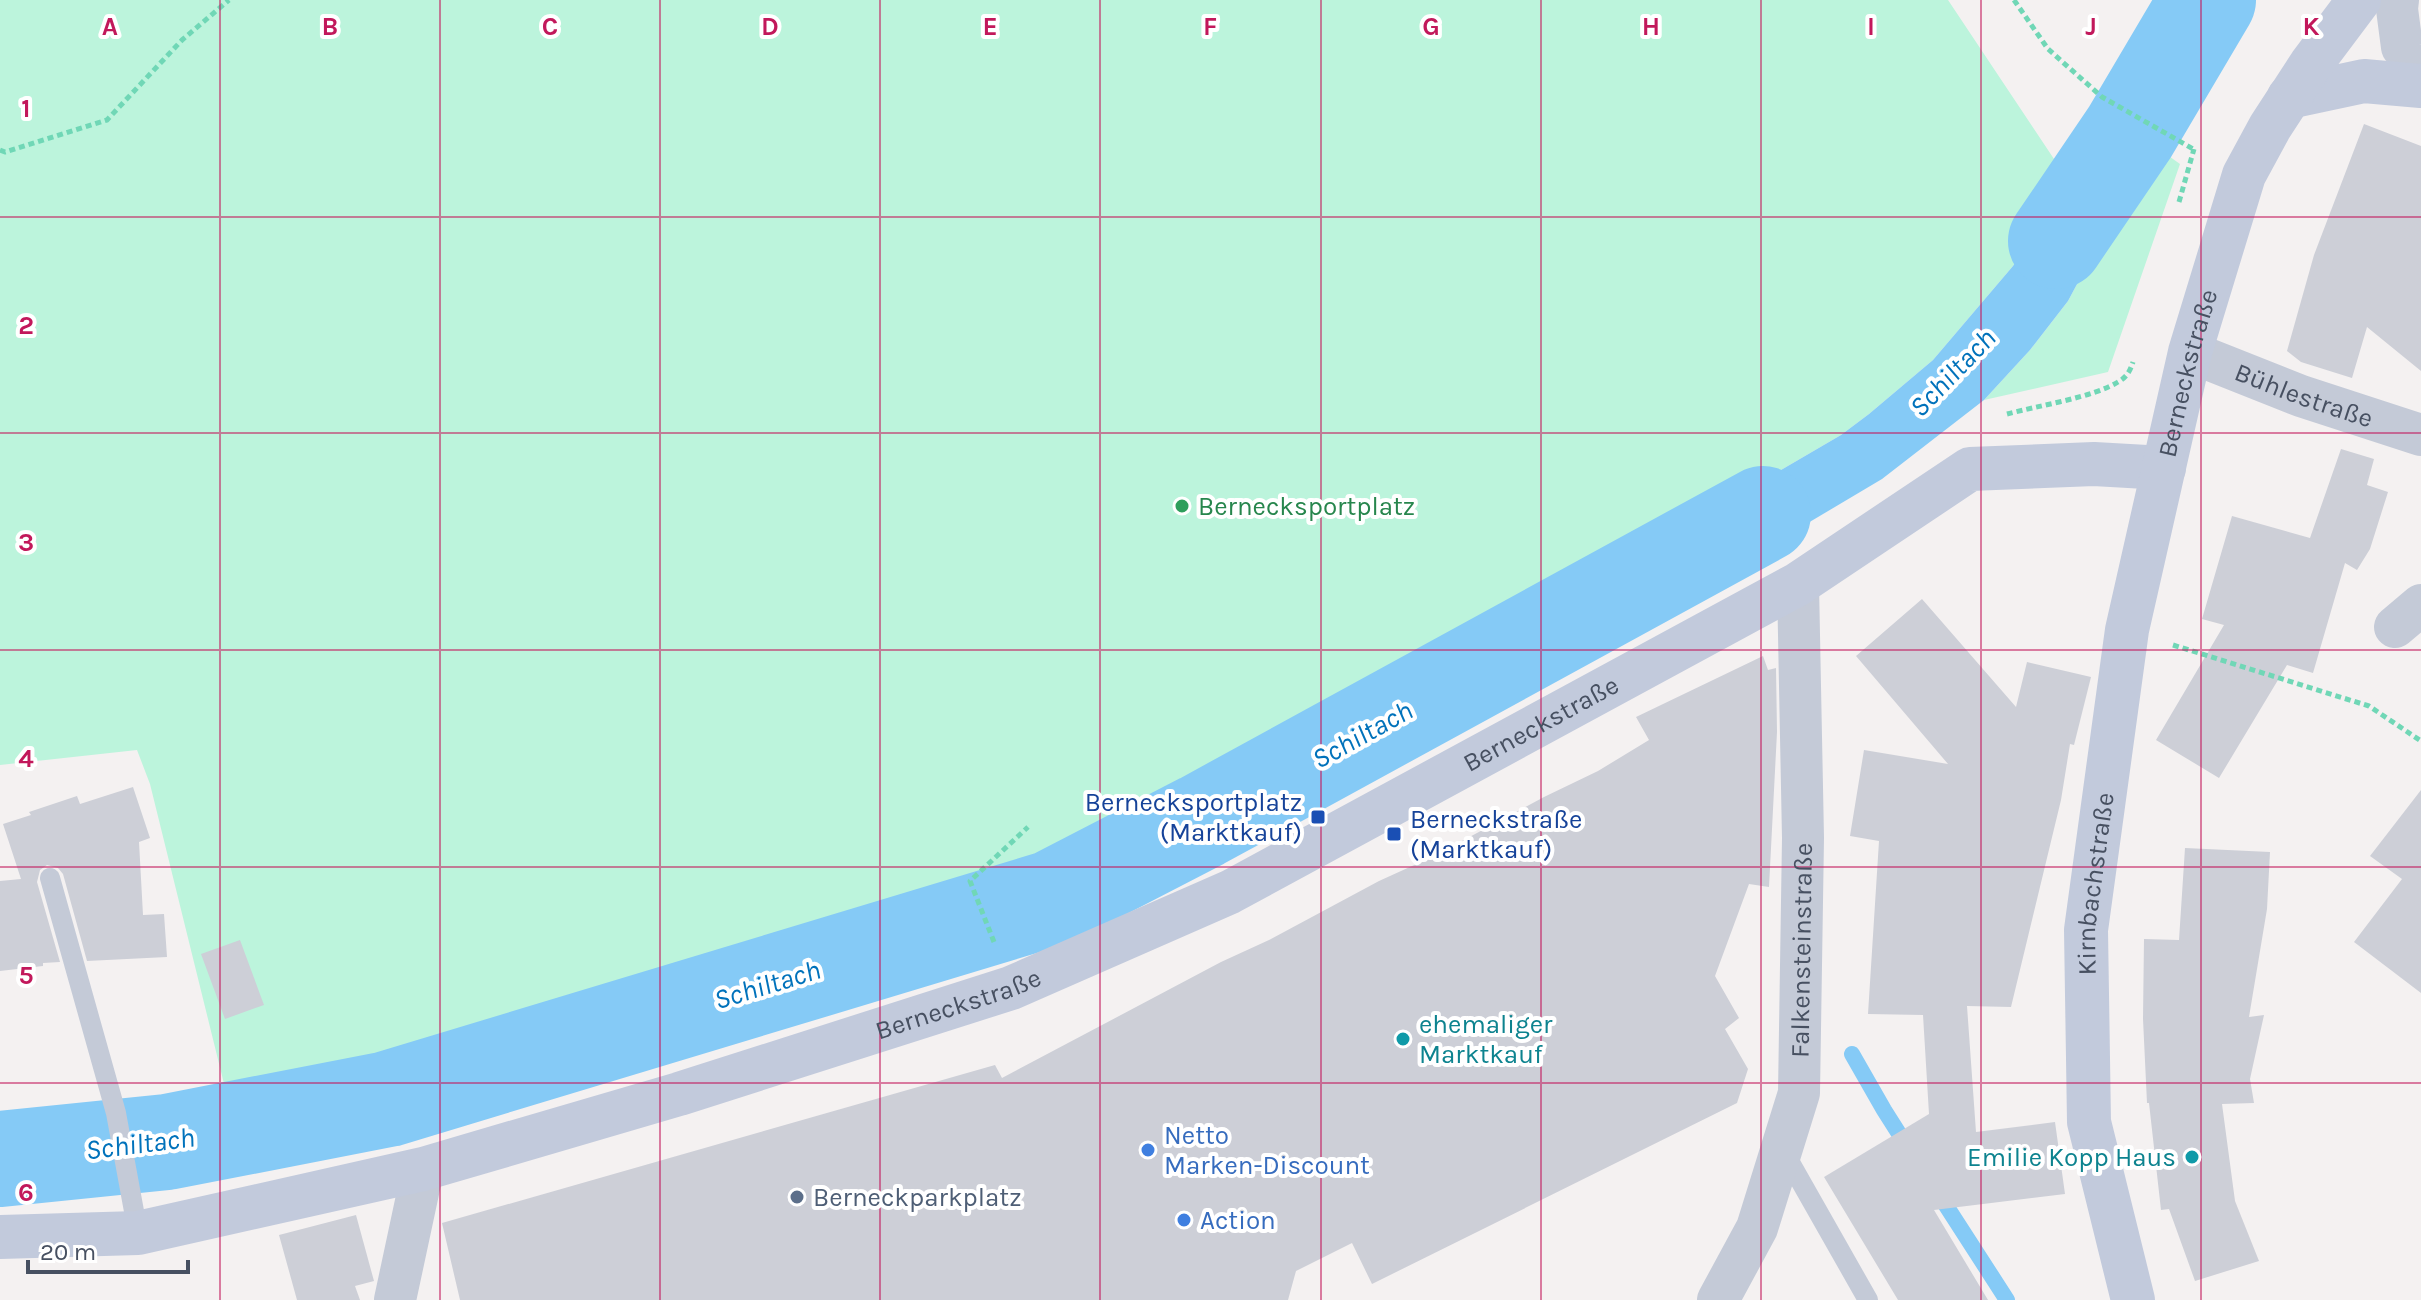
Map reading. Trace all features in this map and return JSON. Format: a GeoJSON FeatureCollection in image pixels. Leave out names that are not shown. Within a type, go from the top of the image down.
{"type":"FeatureCollection","features":[{"type":"Feature","properties":{"kind":"main road","name":"Berneckstraße"},"geometry":{"type":"LineString","coordinates":[[0,1237],[138,1233],[423,1169],[679,1094],[1011,988],[1230,892],[1798,584],[1970,469],[2094,464],[2164,468],[2190,352],[2244,175],[2289,97],[2359,0]]}},
{"type":"Feature","properties":{"kind":"main road"},"geometry":{"type":"LineString","coordinates":[[2289,97],[2364,81],[2421,86]]}},
{"type":"Feature","properties":{"kind":"main road","name":"Kirnbachstraße"},"geometry":{"type":"LineString","coordinates":[[2133,1300],[2089,1122],[2086,930],[2127,630],[2164,468]]}},
{"type":"Feature","properties":{"kind":"street"},"geometry":{"type":"LineString","coordinates":[[2398,0],[2402,47],[2421,65]]}},
{"type":"Feature","properties":{"kind":"street","name":"Bühlestraße"},"geometry":{"type":"LineString","coordinates":[[2190,352],[2301,396],[2421,435]]}},
{"type":"Feature","properties":{"kind":"street","name":"Falkensteinstraße"},"geometry":{"type":"LineString","coordinates":[[1718,1300],[1757,1228],[1799,1093],[1803,838],[1798,584]]}},
{"type":"Feature","properties":{"kind":"street"},"geometry":{"type":"LineString","coordinates":[[395,1300],[423,1169]]}},
{"type":"Feature","properties":{"kind":"lane"},"geometry":{"type":"LineString","coordinates":[[50,878],[116,1113],[138,1233]]}},
{"type":"Feature","properties":{"kind":"lane"},"geometry":{"type":"LineString","coordinates":[[1782,1148],[1868,1300]]}},
{"type":"Feature","properties":{"kind":"path"},"geometry":{"type":"LineString","coordinates":[[0,150],[5,152],[107,120],[182,40],[229,0]]}},
{"type":"Feature","properties":{"kind":"path"},"geometry":{"type":"LineString","coordinates":[[2014,0],[2048,49],[2102,97],[2168,136]]}},
{"type":"Feature","properties":{"kind":"path"},"geometry":{"type":"LineString","coordinates":[[2178,207],[2194,149]]}},
{"type":"Feature","properties":{"kind":"path"},"geometry":{"type":"LineString","coordinates":[[2003,415],[2119,382],[2128,374],[2136,351]]}},
{"type":"Feature","properties":{"kind":"path"},"geometry":{"type":"LineString","coordinates":[[2127,630],[2369,706],[2421,741]]}},
{"type":"Feature","properties":{"kind":"path"},"geometry":{"type":"LineString","coordinates":[[998,951],[970,881],[1028,827]]}},
{"type":"Feature","properties":{"kind":"green space","name":"Bernecksportplatz"},"geometry":{"type":"Polygon","coordinates":[[[0,0],[1948,0],[2068,180],[2013,266],[1933,360],[1841,435],[1632,557],[1071,860],[228,1100],[150,784],[137,750],[0,765],[0,0]]]}},
{"type":"Feature","properties":{"kind":"green space"},"geometry":{"type":"Polygon","coordinates":[[[2159,149],[2180,164],[2108,372],[1984,400],[2030,350],[2068,301],[2099,243],[2159,149]]]}},
{"type":"Feature","properties":{"kind":"water"},"geometry":{"type":"Polygon","coordinates":[[[2171,0],[2243,0],[2173,119],[2145,106],[2118,87],[2171,0]]]}},
{"type":"Feature","properties":{"kind":"water"},"geometry":{"type":"Polygon","coordinates":[[[2106,117],[2159,149],[2099,243],[2068,301],[2030,350],[1984,400],[1882,479],[1661,606],[1632,557],[1841,435],[1933,360],[2013,266],[2106,117]]]}},
{"type":"Feature","properties":{"kind":"building"},"geometry":{"type":"Polygon","coordinates":[[[2364,124],[2421,146],[2421,371],[2367,327],[2352,378],[2301,362],[2287,351],[2314,255],[2364,124]]]}},
{"type":"Feature","properties":{"kind":"building"},"geometry":{"type":"Polygon","coordinates":[[[2341,449],[2374,459],[2367,485],[2388,492],[2370,549],[2357,570],[2345,563],[2313,673],[2287,665],[2219,778],[2156,740],[2224,625],[2202,619],[2232,516],[2310,538],[2341,449]]]}},
{"type":"Feature","properties":{"kind":"building"},"geometry":{"type":"Polygon","coordinates":[[[1922,599],[2016,707],[2027,662],[2091,677],[2074,745],[2070,744],[2061,800],[2011,1007],[1967,1006],[1976,1132],[2055,1122],[2065,1194],[1934,1210],[1988,1300],[1898,1300],[1824,1177],[1929,1114],[1923,1015],[1868,1014],[1879,841],[1850,836],[1864,750],[1948,764],[1856,656],[1922,599]]]}},
{"type":"Feature","properties":{"kind":"building"},"geometry":{"type":"Polygon","coordinates":[[[1763,656],[1768,670],[1776,668],[1777,732],[1769,887],[1749,884],[1715,976],[1739,1018],[1725,1029],[1748,1069],[1737,1103],[1372,1284],[1352,1243],[1296,1271],[1288,1300],[460,1300],[442,1223],[995,1065],[1002,1078],[1221,962],[1598,771],[1649,740],[1636,717],[1763,656]]]}},
{"type":"Feature","properties":{"kind":"building"},"geometry":{"type":"Polygon","coordinates":[[[133,787],[150,838],[139,842],[143,915],[164,914],[167,957],[87,961],[63,874],[58,868],[47,865],[40,870],[37,882],[60,962],[0,971],[0,881],[21,879],[3,824],[77,796],[80,804],[133,787]]]}},
{"type":"Feature","properties":{"kind":"building"},"geometry":{"type":"Polygon","coordinates":[[[2421,790],[2421,993],[2354,942],[2402,879],[2370,856],[2421,790]]]}},
{"type":"Feature","properties":{"kind":"building"},"geometry":{"type":"Polygon","coordinates":[[[2185,848],[2270,852],[2267,909],[2249,1017],[2264,1015],[2250,1079],[2254,1103],[2222,1104],[2235,1201],[2259,1261],[2195,1281],[2169,1209],[2161,1210],[2147,1103],[2143,1019],[2144,939],[2179,940],[2185,848]]]}},
{"type":"Feature","properties":{"kind":"building"},"geometry":{"type":"Polygon","coordinates":[[[240,940],[264,1005],[225,1019],[201,954],[240,940]]]}},
{"type":"Feature","properties":{"kind":"building"},"geometry":{"type":"Polygon","coordinates":[[[356,1215],[374,1281],[355,1286],[360,1300],[297,1300],[279,1235],[356,1215]]]}},
{"type":"Feature","properties":{"kind":"waterway","name":"Schiltach"},"geometry":{"type":"LineString","coordinates":[[2056,241],[2130,132],[2208,0]]}},
{"type":"Feature","properties":{"kind":"waterway","name":"Schiltach"},"geometry":{"type":"LineString","coordinates":[[0,1159],[167,1142],[388,1099],[1053,898],[1202,821],[1763,514]]}},
{"type":"Feature","properties":{"kind":"waterway"},"geometry":{"type":"LineString","coordinates":[[1852,1054],[1910,1151]]}},
{"type":"Feature","properties":{"kind":"waterway"},"geometry":{"type":"LineString","coordinates":[[1936,1190],[2007,1300]]}},
{"type":"Feature","properties":{"kind":"place","name":"Bernecksportplatz"},"geometry":{"type":"Point","coordinates":[1182,506]}},
{"type":"Feature","properties":{"kind":"place","name":"Bernecksportplatz (Marktkauf)"},"geometry":{"type":"Point","coordinates":[1318,817]}},
{"type":"Feature","properties":{"kind":"place","name":"Berneckstraße (Marktkauf)"},"geometry":{"type":"Point","coordinates":[1394,834]}},
{"type":"Feature","properties":{"kind":"place","name":"ehemaliger Marktkauf"},"geometry":{"type":"Point","coordinates":[1403,1039]}},
{"type":"Feature","properties":{"kind":"place","name":"Netto Marken-Discount"},"geometry":{"type":"Point","coordinates":[1148,1150]}},
{"type":"Feature","properties":{"kind":"place","name":"Emilie Kopp Haus"},"geometry":{"type":"Point","coordinates":[2192,1157]}},
{"type":"Feature","properties":{"kind":"place","name":"Berneckparkplatz"},"geometry":{"type":"Point","coordinates":[797,1197]}},
{"type":"Feature","properties":{"kind":"place","name":"Action"},"geometry":{"type":"Point","coordinates":[1184,1220]}}]}
